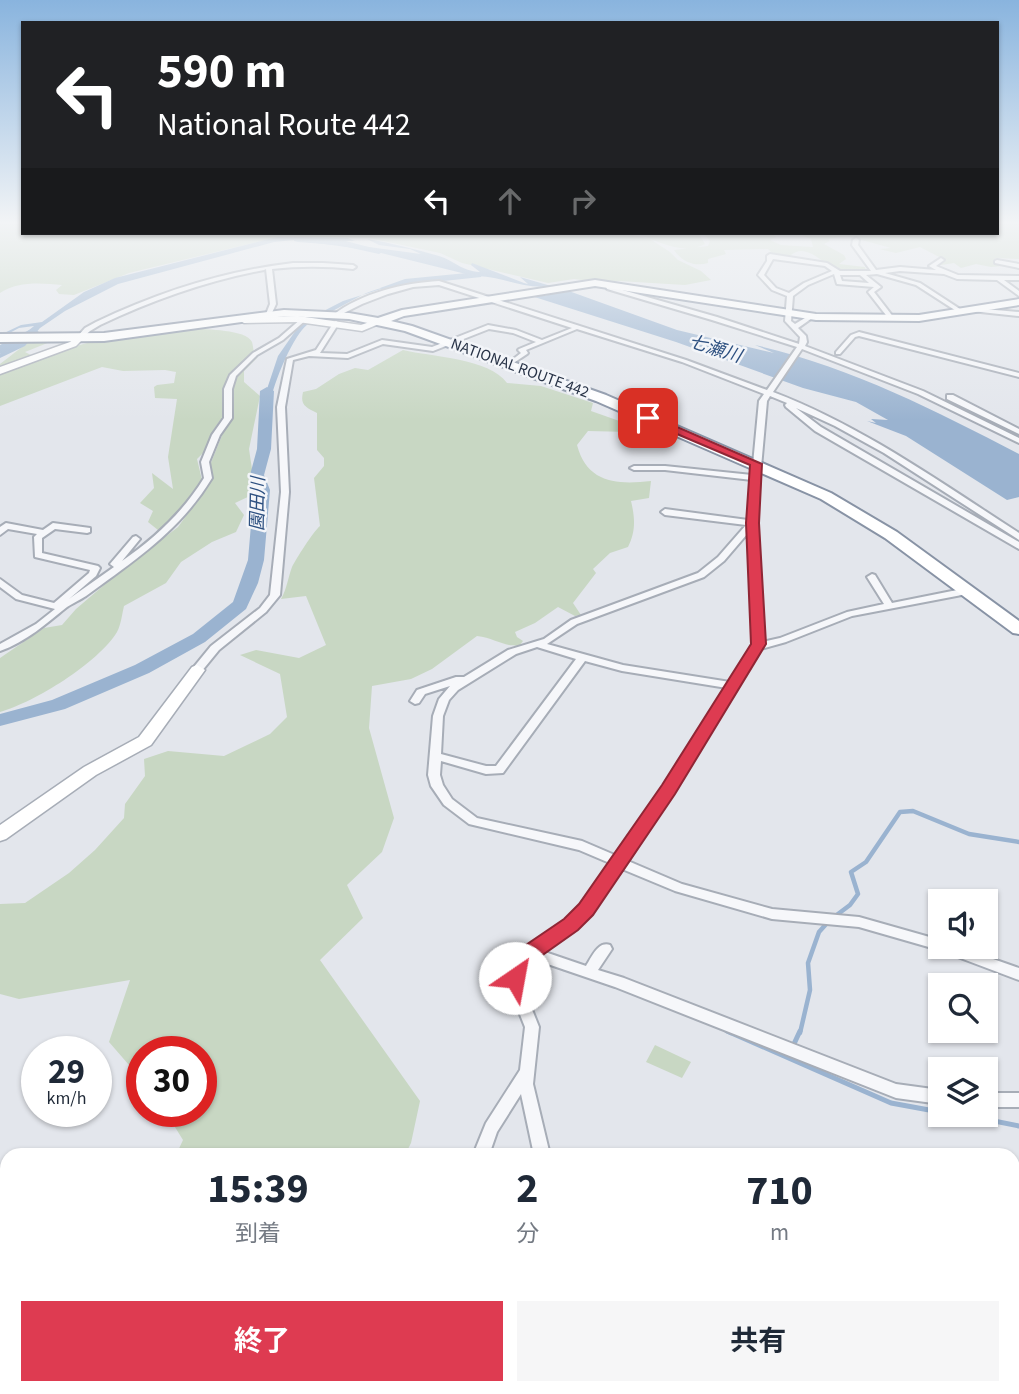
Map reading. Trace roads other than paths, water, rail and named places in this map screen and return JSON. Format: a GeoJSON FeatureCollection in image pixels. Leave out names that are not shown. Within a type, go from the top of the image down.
{"type":"FeatureCollection","features":[{"type":"Feature","properties":{"kind":"highway","name":"NATIONAL ROUTE 442"},"geometry":{"type":"LineString","coordinates":[[381,321],[399,313],[551,289]]}},
{"type":"Feature","properties":{"kind":"highway","name":"NATIONAL ROUTE 442"},"geometry":{"type":"LineString","coordinates":[[640,289],[813,316],[922,318],[1019,302]]}},
{"type":"Feature","properties":{"kind":"highway","name":"NATIONAL ROUTE 442"},"geometry":{"type":"LineString","coordinates":[[0,338],[74,338],[131,334],[269,314],[381,321],[450,342],[592,394],[756,471],[858,513],[1019,629]]}},
{"type":"Feature","properties":{"kind":"street"},"geometry":{"type":"LineString","coordinates":[[0,371],[73,344],[74,338],[101,323],[184,289]]}},
{"type":"Feature","properties":{"kind":"street"},"geometry":{"type":"LineString","coordinates":[[269,314],[273,304],[271,289]]}},
{"type":"Feature","properties":{"kind":"street"},"geometry":{"type":"LineString","coordinates":[[0,834],[90,771],[145,741],[215,648],[263,610],[275,595],[285,492],[281,450],[282,392],[290,359],[319,350],[335,318],[352,305],[409,289]]}},
{"type":"Feature","properties":{"kind":"street"},"geometry":{"type":"LineString","coordinates":[[462,289],[768,390],[880,447],[1019,537]]}},
{"type":"Feature","properties":{"kind":"street"},"geometry":{"type":"LineString","coordinates":[[613,289],[802,346],[914,389],[1019,441]]}},
{"type":"Feature","properties":{"kind":"street"},"geometry":{"type":"LineString","coordinates":[[774,289],[790,295]]}},
{"type":"Feature","properties":{"kind":"street"},"geometry":{"type":"LineString","coordinates":[[790,295],[799,289]]}},
{"type":"Feature","properties":{"kind":"street"},"geometry":{"type":"LineString","coordinates":[[878,289],[871,292],[891,318]]}},
{"type":"Feature","properties":{"kind":"street"},"geometry":{"type":"LineString","coordinates":[[927,289],[966,311],[1019,314]]}},
{"type":"Feature","properties":{"kind":"street"},"geometry":{"type":"LineString","coordinates":[[541,1148],[526,1073],[532,1027],[515,983],[516,974],[530,953],[579,918],[663,799],[757,647],[752,523],[763,401],[768,390],[802,346],[804,338],[789,321],[790,295]]}},
{"type":"Feature","properties":{"kind":"street"},"geometry":{"type":"LineString","coordinates":[[491,299],[573,330],[768,390]]}},
{"type":"Feature","properties":{"kind":"street"},"geometry":{"type":"LineString","coordinates":[[218,323],[309,316]]}},
{"type":"Feature","properties":{"kind":"street"},"geometry":{"type":"LineString","coordinates":[[0,648],[39,626],[170,528],[193,504],[208,478],[205,462],[216,435],[228,418],[228,389],[233,375],[255,354],[281,339],[309,316]]}},
{"type":"Feature","properties":{"kind":"street"},"geometry":{"type":"LineString","coordinates":[[794,328],[813,316]]}},
{"type":"Feature","properties":{"kind":"street"},"geometry":{"type":"LineString","coordinates":[[101,323],[122,321]]}},
{"type":"Feature","properties":{"kind":"street"},"geometry":{"type":"LineString","coordinates":[[310,354],[348,356],[383,342],[433,349],[491,327],[514,331],[542,342]]}},
{"type":"Feature","properties":{"kind":"street"},"geometry":{"type":"LineString","coordinates":[[515,360],[525,353],[521,350],[573,330]]}},
{"type":"Feature","properties":{"kind":"street"},"geometry":{"type":"LineString","coordinates":[[838,353],[859,334],[1019,374]]}},
{"type":"Feature","properties":{"kind":"street"},"geometry":{"type":"LineString","coordinates":[[802,346],[838,353],[951,398],[1019,432]]}},
{"type":"Feature","properties":{"kind":"street"},"geometry":{"type":"LineString","coordinates":[[951,398],[960,395]]}},
{"type":"Feature","properties":{"kind":"street"},"geometry":{"type":"LineString","coordinates":[[784,399],[818,429],[1019,546]]}},
{"type":"Feature","properties":{"kind":"street"},"geometry":{"type":"LineString","coordinates":[[634,468],[756,471]]}},
{"type":"Feature","properties":{"kind":"street"},"geometry":{"type":"LineString","coordinates":[[665,512],[752,523]]}},
{"type":"Feature","properties":{"kind":"street"},"geometry":{"type":"LineString","coordinates":[[752,523],[708,571],[574,622],[538,645],[512,652],[454,688],[442,702],[438,716],[435,775],[437,786],[444,798],[464,816],[499,829],[582,846],[679,888],[764,912],[859,922],[928,942]]}},
{"type":"Feature","properties":{"kind":"street"},"geometry":{"type":"LineString","coordinates":[[0,531],[6,526],[42,532],[56,526],[87,530]]}},
{"type":"Feature","properties":{"kind":"street"},"geometry":{"type":"LineString","coordinates":[[42,532],[38,540],[38,555],[89,565],[94,568],[93,574]]}},
{"type":"Feature","properties":{"kind":"street"},"geometry":{"type":"LineString","coordinates":[[53,607],[93,574],[114,564],[136,539]]}},
{"type":"Feature","properties":{"kind":"street"},"geometry":{"type":"LineString","coordinates":[[872,577],[889,605]]}},
{"type":"Feature","properties":{"kind":"street"},"geometry":{"type":"LineString","coordinates":[[0,582],[19,597],[53,607],[64,606]]}},
{"type":"Feature","properties":{"kind":"street"},"geometry":{"type":"LineString","coordinates":[[757,647],[783,640],[839,616],[968,591]]}},
{"type":"Feature","properties":{"kind":"street"},"geometry":{"type":"LineString","coordinates":[[538,645],[622,668],[733,687]]}},
{"type":"Feature","properties":{"kind":"street"},"geometry":{"type":"LineString","coordinates":[[436,756],[486,770],[499,769],[582,658]]}},
{"type":"Feature","properties":{"kind":"street"},"geometry":{"type":"LineString","coordinates":[[415,701],[427,690],[480,673]]}},
{"type":"Feature","properties":{"kind":"street"},"geometry":{"type":"LineString","coordinates":[[590,971],[605,949]]}},
{"type":"Feature","properties":{"kind":"street"},"geometry":{"type":"LineString","coordinates":[[530,953],[590,971],[896,1091],[928,1095]]}},
{"type":"Feature","properties":{"kind":"street"},"geometry":{"type":"LineString","coordinates":[[978,959],[1019,974]]}},
{"type":"Feature","properties":{"kind":"street"},"geometry":{"type":"LineString","coordinates":[[484,1148],[491,1128],[526,1073]]}},
{"type":"Feature","properties":{"kind":"street"},"geometry":{"type":"LineString","coordinates":[[998,1100],[1019,1100]]}},
{"type":"Feature","properties":{"kind":"water"},"geometry":{"type":"Polygon","coordinates":[[[91,289],[108,289],[65,311],[40,328],[25,346],[0,358],[0,354],[34,326],[19,328],[0,338],[0,335],[21,325],[42,322],[91,289]]]}},
{"type":"Feature","properties":{"kind":"water"},"geometry":{"type":"Polygon","coordinates":[[[566,290],[677,330],[774,353],[755,345],[824,365],[923,406],[1019,454],[1019,497],[1007,500],[906,436],[867,421],[876,423],[871,419],[888,420],[856,402],[803,388],[676,342],[525,294],[547,296],[540,292],[566,290]]]}},
{"type":"Feature","properties":{"kind":"water"},"geometry":{"type":"Polygon","coordinates":[[[362,295],[314,320],[302,330],[280,372],[271,397],[268,418],[266,392],[278,356],[296,330],[314,316],[343,301],[362,295]]]}},
{"type":"Feature","properties":{"kind":"waterway","name":"七瀬川"},"geometry":{"type":"LineString","coordinates":[[0,350],[33,332]]}},
{"type":"Feature","properties":{"kind":"waterway","name":"園田川"},"geometry":{"type":"LineString","coordinates":[[0,720],[58,705],[142,669],[199,638],[240,605],[256,560],[262,490],[257,475],[264,449],[267,391]]}},
{"type":"Feature","properties":{"kind":"waterway"},"geometry":{"type":"LineString","coordinates":[[834,917],[850,905],[858,894],[851,872],[866,862],[900,812],[913,811],[969,834],[1019,842]]}},
{"type":"Feature","properties":{"kind":"waterway"},"geometry":{"type":"LineString","coordinates":[[800,1033],[810,990],[808,963],[819,932],[828,922]]}},
{"type":"Feature","properties":{"kind":"waterway"},"geometry":{"type":"LineString","coordinates":[[731,1033],[727,1031],[891,1103],[928,1110]]}},
{"type":"Feature","properties":{"kind":"waterway"},"geometry":{"type":"LineString","coordinates":[[793,1046],[800,1031]]}},
{"type":"Feature","properties":{"kind":"waterway"},"geometry":{"type":"LineString","coordinates":[[998,1122],[1019,1126]]}}]}
